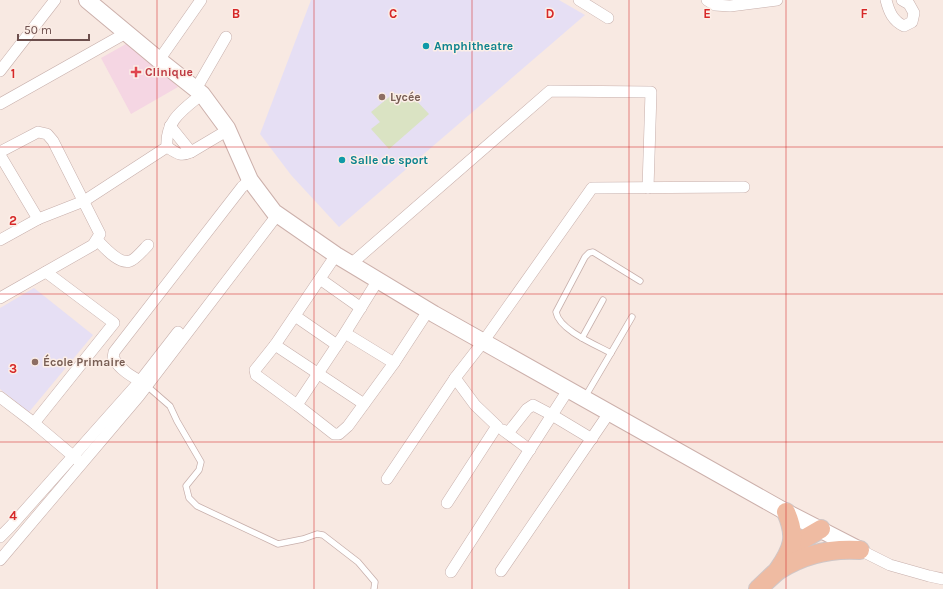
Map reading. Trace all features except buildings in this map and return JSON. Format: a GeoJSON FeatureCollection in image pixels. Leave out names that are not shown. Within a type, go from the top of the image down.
{"type":"FeatureCollection","features":[{"type":"Feature","properties":{"kind":"main road"},"geometry":{"type":"LineString","coordinates":[[87,0],[199,91],[228,130],[250,180],[276,213],[336,255],[428,311],[786,512],[860,550]]}},
{"type":"Feature","properties":{"kind":"main road"},"geometry":{"type":"LineString","coordinates":[[786,512],[791,521],[793,532],[790,552]]}},
{"type":"Feature","properties":{"kind":"main road"},"geometry":{"type":"LineString","coordinates":[[778,571],[790,552],[802,540],[822,530]]}},
{"type":"Feature","properties":{"kind":"main road"},"geometry":{"type":"LineString","coordinates":[[809,555],[817,547],[822,530]]}},
{"type":"Feature","properties":{"kind":"main road"},"geometry":{"type":"LineString","coordinates":[[758,589],[778,571],[809,555],[834,550],[860,550]]}},
{"type":"Feature","properties":{"kind":"street"},"geometry":{"type":"LineString","coordinates":[[0,71],[55,0]]}},
{"type":"Feature","properties":{"kind":"street"},"geometry":{"type":"LineString","coordinates":[[159,60],[201,0]]}},
{"type":"Feature","properties":{"kind":"street"},"geometry":{"type":"LineString","coordinates":[[579,0],[608,18]]}},
{"type":"Feature","properties":{"kind":"street"},"geometry":{"type":"LineString","coordinates":[[707,0],[715,5],[730,6],[777,0]]}},
{"type":"Feature","properties":{"kind":"street"},"geometry":{"type":"LineString","coordinates":[[886,0],[889,11],[897,23],[904,26],[912,22],[914,13],[909,4],[902,0]]}},
{"type":"Feature","properties":{"kind":"street"},"geometry":{"type":"LineString","coordinates":[[0,104],[126,33]]}},
{"type":"Feature","properties":{"kind":"street"},"geometry":{"type":"LineString","coordinates":[[167,147],[166,138],[174,118],[199,91],[226,37]]}},
{"type":"Feature","properties":{"kind":"street"},"geometry":{"type":"LineString","coordinates":[[351,264],[550,91],[651,92],[648,188]]}},
{"type":"Feature","properties":{"kind":"street"},"geometry":{"type":"LineString","coordinates":[[170,126],[192,152]]}},
{"type":"Feature","properties":{"kind":"street"},"geometry":{"type":"LineString","coordinates":[[167,147],[180,155],[184,155],[192,152],[228,130]]}},
{"type":"Feature","properties":{"kind":"street"},"geometry":{"type":"LineString","coordinates":[[0,152],[38,132],[47,134],[53,141],[100,234],[93,245],[0,298]]}},
{"type":"Feature","properties":{"kind":"street"},"geometry":{"type":"LineString","coordinates":[[0,240],[38,219],[84,201],[167,147]]}},
{"type":"Feature","properties":{"kind":"street"},"geometry":{"type":"LineString","coordinates":[[0,155],[38,219]]}},
{"type":"Feature","properties":{"kind":"street"},"geometry":{"type":"LineString","coordinates":[[143,384],[130,376],[117,365],[113,358],[114,352],[242,187],[250,180]]}},
{"type":"Feature","properties":{"kind":"street"},"geometry":{"type":"LineString","coordinates":[[387,479],[455,378],[483,342],[592,188],[744,187]]}},
{"type":"Feature","properties":{"kind":"street"},"geometry":{"type":"LineString","coordinates":[[0,537],[74,456],[143,384],[276,213]]}},
{"type":"Feature","properties":{"kind":"street"},"geometry":{"type":"LineString","coordinates":[[97,240],[118,259],[124,262],[130,261],[148,244]]}},
{"type":"Feature","properties":{"kind":"street"},"geometry":{"type":"LineString","coordinates":[[336,255],[255,373],[334,434],[339,434],[348,426],[394,363],[428,311]]}},
{"type":"Feature","properties":{"kind":"street"},"geometry":{"type":"LineString","coordinates":[[34,423],[114,323],[46,272]]}},
{"type":"Feature","properties":{"kind":"street"},"geometry":{"type":"LineString","coordinates":[[320,279],[361,308]]}},
{"type":"Feature","properties":{"kind":"street"},"geometry":{"type":"LineString","coordinates":[[297,405],[378,280]]}},
{"type":"Feature","properties":{"kind":"street"},"geometry":{"type":"LineString","coordinates":[[295,316],[337,345]]}},
{"type":"Feature","properties":{"kind":"street"},"geometry":{"type":"LineString","coordinates":[[345,333],[394,363]]}},
{"type":"Feature","properties":{"kind":"street"},"geometry":{"type":"LineString","coordinates":[[275,345],[364,404]]}},
{"type":"Feature","properties":{"kind":"street"},"geometry":{"type":"LineString","coordinates":[[455,378],[475,405],[497,426],[530,450]]}},
{"type":"Feature","properties":{"kind":"street"},"geometry":{"type":"LineString","coordinates":[[0,560],[83,464],[139,396],[143,384]]}},
{"type":"Feature","properties":{"kind":"street"},"geometry":{"type":"LineString","coordinates":[[451,572],[568,390]]}},
{"type":"Feature","properties":{"kind":"street"},"geometry":{"type":"LineString","coordinates":[[0,397],[83,464]]}},
{"type":"Feature","properties":{"kind":"street"},"geometry":{"type":"LineString","coordinates":[[508,433],[526,409],[533,405],[592,439]]}},
{"type":"Feature","properties":{"kind":"street"},"geometry":{"type":"LineString","coordinates":[[501,571],[609,413]]}},
{"type":"Feature","properties":{"kind":"street"},"geometry":{"type":"LineString","coordinates":[[447,503],[497,426]]}},
{"type":"Feature","properties":{"kind":"street"},"geometry":{"type":"LineString","coordinates":[[860,550],[890,565],[943,579]]}},
{"type":"Feature","properties":{"kind":"lane"},"geometry":{"type":"LineString","coordinates":[[611,353],[582,338],[560,321],[556,312],[585,257],[589,253],[593,252],[640,281]]}},
{"type":"Feature","properties":{"kind":"lane"},"geometry":{"type":"LineString","coordinates":[[582,338],[603,300]]}},
{"type":"Feature","properties":{"kind":"lane"},"geometry":{"type":"LineString","coordinates":[[583,399],[632,317]]}},
{"type":"Feature","properties":{"kind":"lane"},"geometry":{"type":"LineString","coordinates":[[143,384],[170,406],[201,462],[199,470],[186,486],[189,498],[196,506],[278,544],[304,539],[317,534],[323,535],[358,562],[375,582],[374,589]]}},
{"type":"Feature","properties":{"kind":"shaded area","name":"Lycée"},"geometry":{"type":"Polygon","coordinates":[[[311,0],[559,0],[585,15],[339,227],[291,175],[260,134],[311,0]]]}},
{"type":"Feature","properties":{"kind":"shaded area","name":"Clinique"},"geometry":{"type":"Polygon","coordinates":[[[128,40],[178,87],[131,114],[101,58],[126,44],[128,40]]]}},
{"type":"Feature","properties":{"kind":"shaded area","name":"École Primaire"},"geometry":{"type":"Polygon","coordinates":[[[34,288],[93,335],[29,412],[0,389],[0,308],[34,288]]]}},
{"type":"Feature","properties":{"kind":"green space"},"geometry":{"type":"Polygon","coordinates":[[[394,93],[402,102],[411,95],[429,114],[389,149],[371,129],[380,122],[371,112],[394,93]]]}},
{"type":"Feature","properties":{"kind":"place","name":"Amphitheatre"},"geometry":{"type":"Point","coordinates":[426,46]}},
{"type":"Feature","properties":{"kind":"place","name":"Clinique"},"geometry":{"type":"Point","coordinates":[136,72]}},
{"type":"Feature","properties":{"kind":"place","name":"Lycée"},"geometry":{"type":"Point","coordinates":[382,97]}},
{"type":"Feature","properties":{"kind":"place","name":"Salle de sport"},"geometry":{"type":"Point","coordinates":[342,160]}},
{"type":"Feature","properties":{"kind":"place","name":"École Primaire"},"geometry":{"type":"Point","coordinates":[35,362]}}]}
